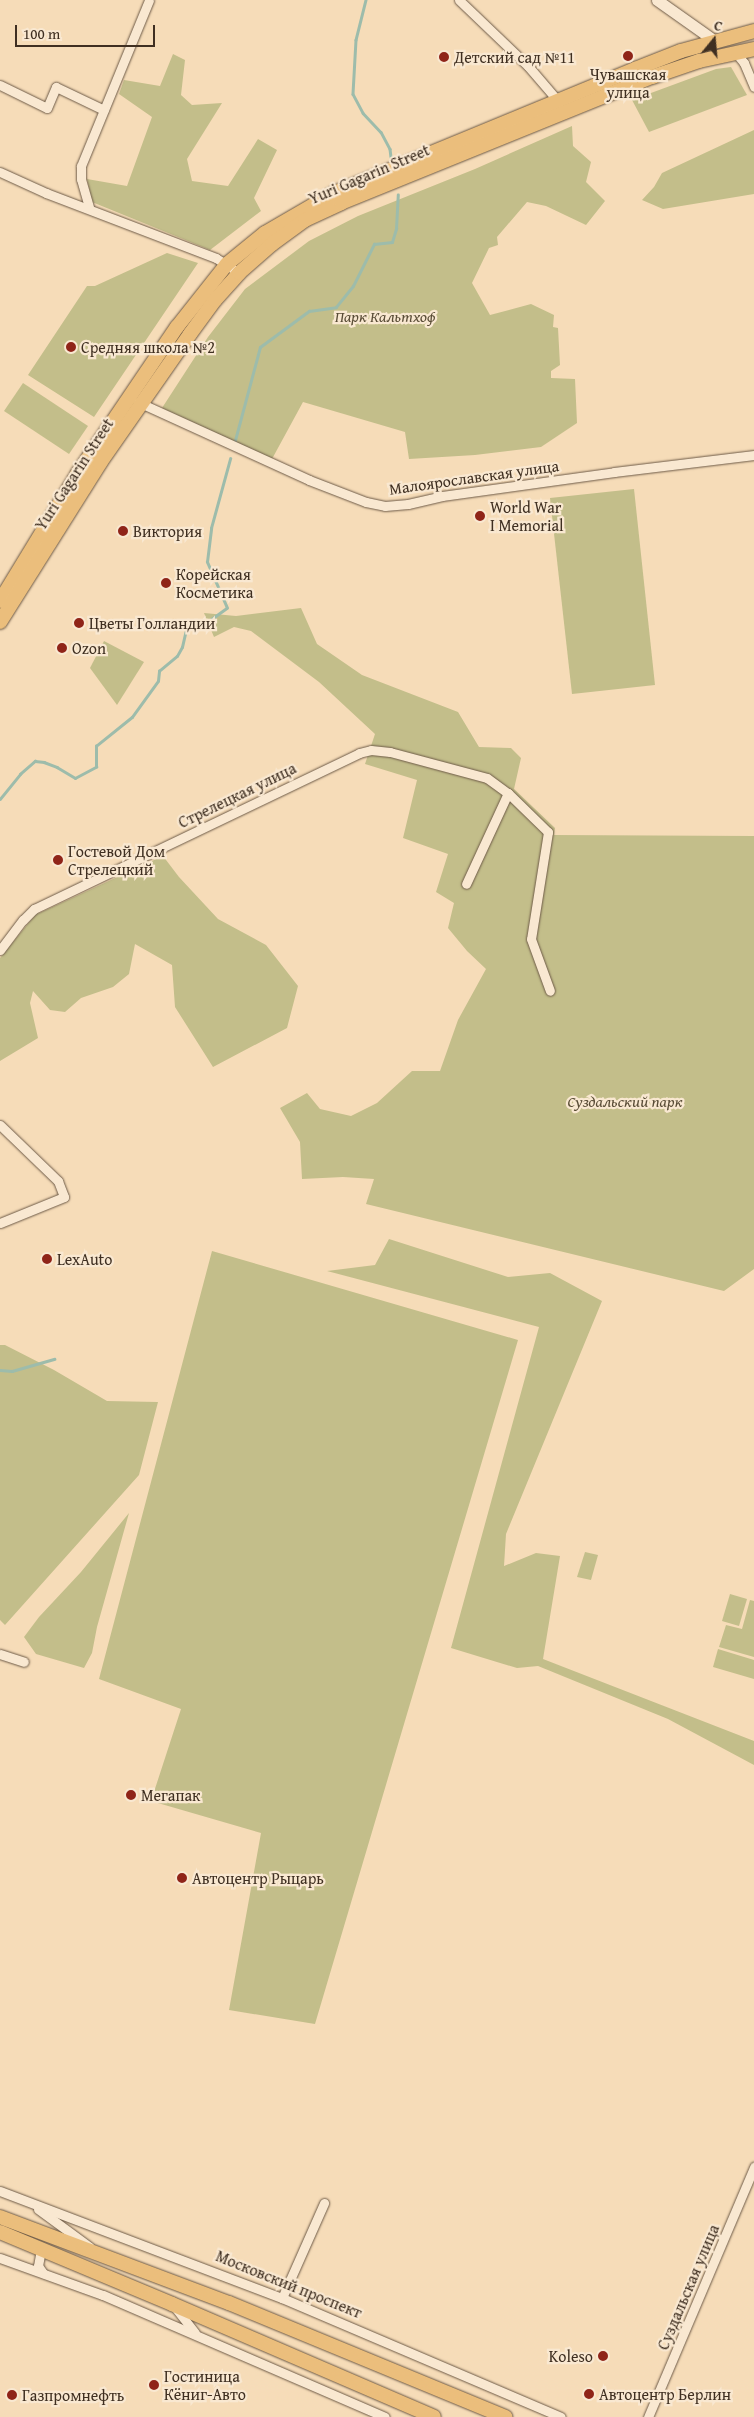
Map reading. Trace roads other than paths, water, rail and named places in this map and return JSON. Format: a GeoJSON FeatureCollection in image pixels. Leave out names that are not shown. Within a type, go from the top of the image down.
{"type":"FeatureCollection","features":[{"type":"Feature","properties":{"kind":"main road"},"geometry":{"type":"LineString","coordinates":[[658,0],[715,41],[736,53]]}},
{"type":"Feature","properties":{"kind":"main road","name":"Yuri Gagarin Street"},"geometry":{"type":"LineString","coordinates":[[0,622],[135,400],[176,327],[227,264],[264,233],[334,193],[669,55],[754,31]]}},
{"type":"Feature","properties":{"kind":"main road","name":"Yuri Gagarin Street"},"geometry":{"type":"LineString","coordinates":[[0,602],[78,473],[215,300],[239,273],[272,244],[305,220],[341,203],[652,78],[699,62],[754,49]]}},
{"type":"Feature","properties":{"kind":"main road"},"geometry":{"type":"LineString","coordinates":[[0,2217],[229,2303],[505,2417]]}},
{"type":"Feature","properties":{"kind":"main road"},"geometry":{"type":"LineString","coordinates":[[0,2232],[434,2417]]}},
{"type":"Feature","properties":{"kind":"main road"},"geometry":{"type":"LineString","coordinates":[[41,2249],[56,2237]]}},
{"type":"Feature","properties":{"kind":"main road"},"geometry":{"type":"LineString","coordinates":[[218,2324],[227,2322],[231,2316],[232,2311],[229,2303]]}},
{"type":"Feature","properties":{"kind":"street"},"geometry":{"type":"LineString","coordinates":[[88,207],[81,179],[81,166],[149,0]]}},
{"type":"Feature","properties":{"kind":"street"},"geometry":{"type":"LineString","coordinates":[[459,0],[528,66],[558,101]]}},
{"type":"Feature","properties":{"kind":"street"},"geometry":{"type":"LineString","coordinates":[[736,53],[744,63],[754,87]]}},
{"type":"Feature","properties":{"kind":"street"},"geometry":{"type":"LineString","coordinates":[[0,85],[47,108],[56,87],[104,110]]}},
{"type":"Feature","properties":{"kind":"street"},"geometry":{"type":"LineString","coordinates":[[0,172],[46,193],[88,207],[216,258],[239,273]]}},
{"type":"Feature","properties":{"kind":"street","name":"Малоярославская улица"},"geometry":{"type":"LineString","coordinates":[[135,400],[310,480],[361,500],[385,506],[408,504],[442,496],[614,472],[754,455]]}},
{"type":"Feature","properties":{"kind":"street","name":"Стрелецкая улица"},"geometry":{"type":"LineString","coordinates":[[0,950],[23,920],[34,910],[359,753],[371,750],[390,752],[488,778],[508,793],[548,832],[531,939],[550,991]]}},
{"type":"Feature","properties":{"kind":"street"},"geometry":{"type":"LineString","coordinates":[[466,884],[508,793]]}},
{"type":"Feature","properties":{"kind":"street"},"geometry":{"type":"LineString","coordinates":[[0,1125],[58,1181],[64,1197],[0,1223]]}},
{"type":"Feature","properties":{"kind":"street"},"geometry":{"type":"LineString","coordinates":[[0,1654],[24,1662]]}},
{"type":"Feature","properties":{"kind":"street","name":"Суздальская улица"},"geometry":{"type":"LineString","coordinates":[[648,2417],[754,2168]]}},
{"type":"Feature","properties":{"kind":"street","name":"Московский проспект"},"geometry":{"type":"LineString","coordinates":[[0,2191],[282,2298],[555,2416]]}},
{"type":"Feature","properties":{"kind":"street"},"geometry":{"type":"LineString","coordinates":[[30,2202],[98,2253]]}},
{"type":"Feature","properties":{"kind":"street"},"geometry":{"type":"LineString","coordinates":[[282,2298],[324,2203]]}},
{"type":"Feature","properties":{"kind":"street"},"geometry":{"type":"LineString","coordinates":[[41,2249],[38,2266],[43,2273]]}},
{"type":"Feature","properties":{"kind":"street"},"geometry":{"type":"LineString","coordinates":[[0,2258],[103,2295],[385,2417]]}},
{"type":"Feature","properties":{"kind":"street"},"geometry":{"type":"LineString","coordinates":[[172,2304],[196,2335]]}},
{"type":"Feature","properties":{"kind":"waterway"},"geometry":{"type":"LineString","coordinates":[[366,0],[356,40],[353,94],[363,113],[381,132],[390,149],[391,157]]}},
{"type":"Feature","properties":{"kind":"waterway"},"geometry":{"type":"LineString","coordinates":[[234,444],[260,347],[309,311],[336,307],[353,286],[374,244],[392,242],[396,229],[398,195]]}},
{"type":"Feature","properties":{"kind":"waterway"},"geometry":{"type":"LineString","coordinates":[[0,799],[20,774],[35,761],[57,767],[75,778],[96,767],[96,746],[132,717],[158,681],[159,671],[177,656],[182,647],[186,629],[199,628],[227,608],[207,562],[211,528],[230,459]]}},
{"type":"Feature","properties":{"kind":"waterway"},"geometry":{"type":"LineString","coordinates":[[0,1370],[12,1371],[54,1359]]}},
{"type":"Feature","properties":{"kind":"place","name":"Чувашская улица"},"geometry":{"type":"Point","coordinates":[628,56]}},
{"type":"Feature","properties":{"kind":"place","name":"Детский сад №11"},"geometry":{"type":"Point","coordinates":[444,57]}},
{"type":"Feature","properties":{"kind":"place","name":"Средняя школа №2"},"geometry":{"type":"Point","coordinates":[71,347]}},
{"type":"Feature","properties":{"kind":"place","name":"World War I Memorial"},"geometry":{"type":"Point","coordinates":[480,516]}},
{"type":"Feature","properties":{"kind":"place","name":"Виктория"},"geometry":{"type":"Point","coordinates":[123,531]}},
{"type":"Feature","properties":{"kind":"place","name":"Корейская Косметика"},"geometry":{"type":"Point","coordinates":[166,583]}},
{"type":"Feature","properties":{"kind":"place","name":"Цветы Голландии"},"geometry":{"type":"Point","coordinates":[79,623]}},
{"type":"Feature","properties":{"kind":"place","name":"Ozon"},"geometry":{"type":"Point","coordinates":[62,648]}},
{"type":"Feature","properties":{"kind":"place","name":"Гостевой Дом Стрелецкий"},"geometry":{"type":"Point","coordinates":[58,860]}},
{"type":"Feature","properties":{"kind":"place","name":"LexAuto"},"geometry":{"type":"Point","coordinates":[47,1259]}},
{"type":"Feature","properties":{"kind":"place","name":"Мегапак"},"geometry":{"type":"Point","coordinates":[131,1795]}},
{"type":"Feature","properties":{"kind":"place","name":"Автоцентр Рыцарь"},"geometry":{"type":"Point","coordinates":[182,1878]}},
{"type":"Feature","properties":{"kind":"place","name":"Koleso"},"geometry":{"type":"Point","coordinates":[603,2356]}},
{"type":"Feature","properties":{"kind":"place","name":"Гостиница Кёниг-Авто"},"geometry":{"type":"Point","coordinates":[154,2385]}},
{"type":"Feature","properties":{"kind":"place","name":"Автоцентр Берлин"},"geometry":{"type":"Point","coordinates":[589,2394]}},
{"type":"Feature","properties":{"kind":"place","name":"Газпромнефть"},"geometry":{"type":"Point","coordinates":[12,2395]}},
{"type":"Feature","properties":{"kind":"park label","name":"Парк Кальтхоф"},"geometry":{"type":"Point","coordinates":[385,316]}},
{"type":"Feature","properties":{"kind":"park label","name":"Суздальский парк"},"geometry":{"type":"Point","coordinates":[625,1101]}}]}
